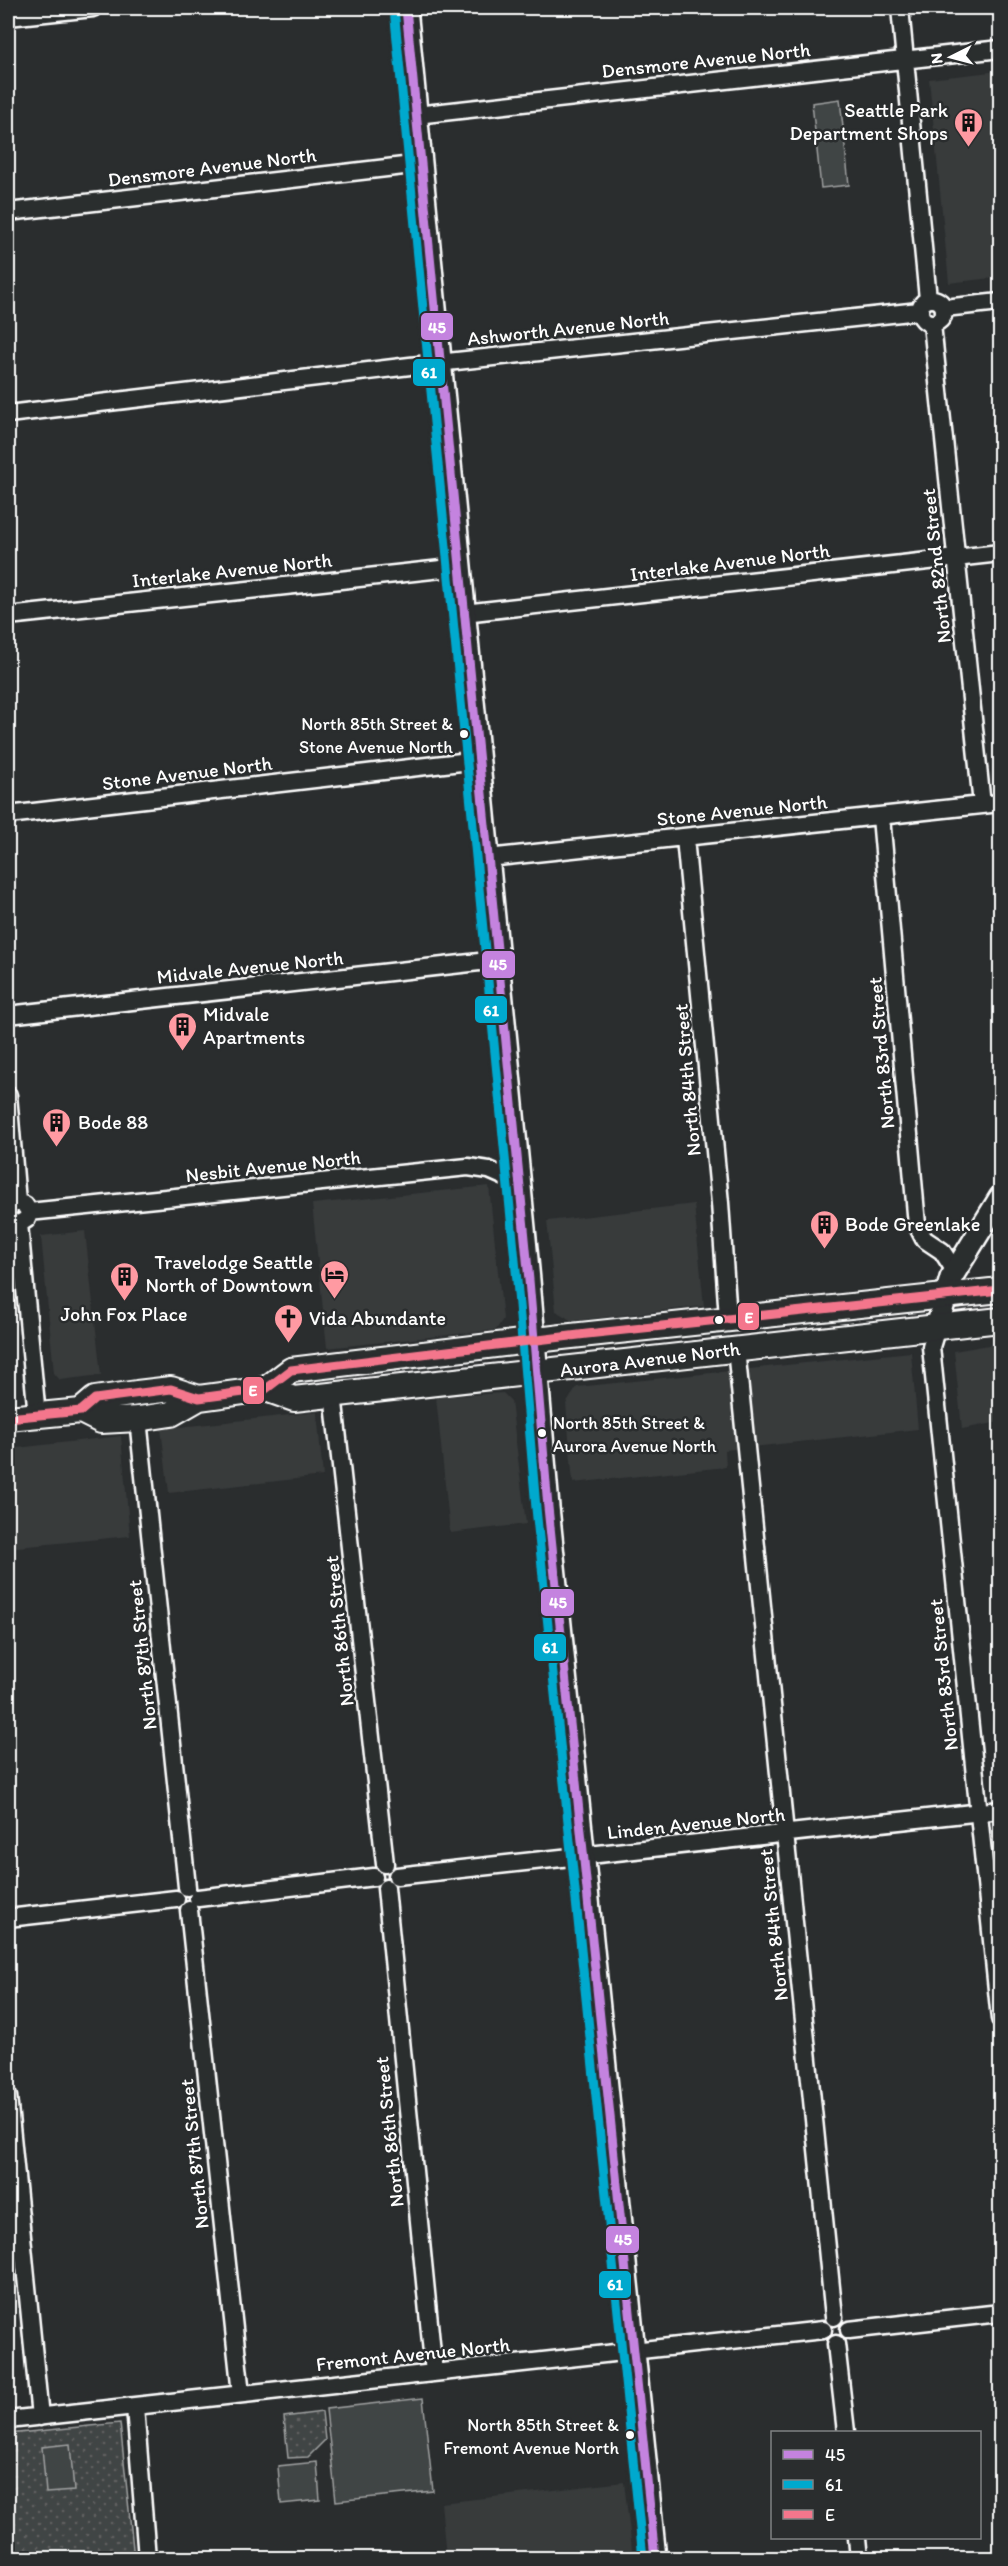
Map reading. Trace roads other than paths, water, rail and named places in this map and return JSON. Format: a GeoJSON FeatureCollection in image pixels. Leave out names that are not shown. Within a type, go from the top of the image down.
{"type":"FeatureCollection","features":[{"type":"Feature","properties":{"kind":"highway","name":"Aurora Avenue North"},"geometry":{"type":"LineString","coordinates":[[266,1389],[291,1370],[728,1318],[1000,1290]]}},
{"type":"Feature","properties":{"kind":"highway","name":"Aurora Avenue North"},"geometry":{"type":"LineString","coordinates":[[81,1411],[101,1422],[171,1414],[199,1398],[266,1389],[294,1399],[536,1373],[737,1361],[937,1327],[1000,1320]]}},
{"type":"Feature","properties":{"kind":"highway","name":"Aurora Avenue North"},"geometry":{"type":"LineString","coordinates":[[8,1418],[81,1411],[95,1399],[171,1389],[199,1398]]}},
{"type":"Feature","properties":{"kind":"main road"},"geometry":{"type":"LineString","coordinates":[[406,8],[582,1856],[655,2559]]}},
{"type":"Feature","properties":{"kind":"main road"},"geometry":{"type":"LineString","coordinates":[[937,1327],[956,1271],[1000,1198]]}},
{"type":"Feature","properties":{"kind":"street"},"geometry":{"type":"LineString","coordinates":[[8,17],[93,8]]}},
{"type":"Feature","properties":{"kind":"street"},"geometry":{"type":"LineString","coordinates":[[900,8],[906,59],[924,321],[932,324],[943,317],[944,308],[940,301],[924,305]]}},
{"type":"Feature","properties":{"kind":"street","name":"Densmore Avenue North"},"geometry":{"type":"LineString","coordinates":[[416,115],[1000,49]]}},
{"type":"Feature","properties":{"kind":"street","name":"Densmore Avenue North"},"geometry":{"type":"LineString","coordinates":[[8,212],[421,164]]}},
{"type":"Feature","properties":{"kind":"street"},"geometry":{"type":"LineString","coordinates":[[944,308],[1000,302]]}},
{"type":"Feature","properties":{"kind":"street","name":"Ashworth Avenue North"},"geometry":{"type":"LineString","coordinates":[[8,414],[924,305]]}},
{"type":"Feature","properties":{"kind":"street","name":"North 82nd Street"},"geometry":{"type":"LineString","coordinates":[[932,324],[982,805]]}},
{"type":"Feature","properties":{"kind":"street","name":"Interlake Avenue North"},"geometry":{"type":"LineString","coordinates":[[464,613],[1000,553]]}},
{"type":"Feature","properties":{"kind":"street","name":"Interlake Avenue North"},"geometry":{"type":"LineString","coordinates":[[8,616],[460,567]]}},
{"type":"Feature","properties":{"kind":"street","name":"Stone Avenue North"},"geometry":{"type":"LineString","coordinates":[[8,815],[478,760]]}},
{"type":"Feature","properties":{"kind":"street","name":"Stone Avenue North"},"geometry":{"type":"LineString","coordinates":[[488,858],[1000,803]]}},
{"type":"Feature","properties":{"kind":"street","name":"North 83rd Street"},"geometry":{"type":"LineString","coordinates":[[881,817],[917,1225],[924,1239],[942,1251],[956,1271]]}},
{"type":"Feature","properties":{"kind":"street","name":"North 84th Street"},"geometry":{"type":"LineString","coordinates":[[685,838],[720,1203],[728,1318]]}},
{"type":"Feature","properties":{"kind":"street","name":"Midvale Avenue North"},"geometry":{"type":"LineString","coordinates":[[8,1015],[497,960]]}},
{"type":"Feature","properties":{"kind":"street"},"geometry":{"type":"LineString","coordinates":[[8,1095],[15,1170],[16,1213],[37,1416]]}},
{"type":"Feature","properties":{"kind":"street","name":"Nesbit Avenue North"},"geometry":{"type":"LineString","coordinates":[[16,1213],[468,1167],[489,1170],[519,1183]]}},
{"type":"Feature","properties":{"kind":"street","name":"North 83rd Street"},"geometry":{"type":"LineString","coordinates":[[937,1327],[931,1347],[1000,2019]]}},
{"type":"Feature","properties":{"kind":"street","name":"North 84th Street"},"geometry":{"type":"LineString","coordinates":[[737,1361],[834,2317]]}},
{"type":"Feature","properties":{"kind":"street","name":"North 86th Street"},"geometry":{"type":"LineString","coordinates":[[333,1394],[385,1876],[434,2373]]}},
{"type":"Feature","properties":{"kind":"street","name":"North 87th Street"},"geometry":{"type":"LineString","coordinates":[[138,1419],[241,2394]]}},
{"type":"Feature","properties":{"kind":"street","name":"Linden Avenue North"},"geometry":{"type":"LineString","coordinates":[[8,1918],[1000,1810]]}},
{"type":"Feature","properties":{"kind":"street"},"geometry":{"type":"LineString","coordinates":[[8,2096],[40,2417]]}},
{"type":"Feature","properties":{"kind":"street"},"geometry":{"type":"LineString","coordinates":[[849,2330],[1000,2313]]}},
{"type":"Feature","properties":{"kind":"street"},"geometry":{"type":"LineString","coordinates":[[834,2317],[846,2322],[849,2330],[847,2338],[836,2344],[825,2338],[823,2331],[826,2321],[834,2317]]}},
{"type":"Feature","properties":{"kind":"street","name":"Fremont Avenue North"},"geometry":{"type":"LineString","coordinates":[[8,2420],[823,2331]]}},
{"type":"Feature","properties":{"kind":"street"},"geometry":{"type":"LineString","coordinates":[[836,2344],[846,2431]]}},
{"type":"Feature","properties":{"kind":"street"},"geometry":{"type":"LineString","coordinates":[[135,2407],[147,2559]]}},
{"type":"Feature","properties":{"kind":"street"},"geometry":{"type":"LineString","coordinates":[[857,2539],[859,2559]]}},
{"type":"Feature","properties":{"kind":"place","name":"Seattle Park Department Shops"},"geometry":{"type":"Point","coordinates":[969,148]}},
{"type":"Feature","properties":{"kind":"place","name":"North 85th Street & Stone Avenue North"},"geometry":{"type":"Point","coordinates":[464,734]}},
{"type":"Feature","properties":{"kind":"place","name":"Midvale Apartments"},"geometry":{"type":"Point","coordinates":[182,1052]}},
{"type":"Feature","properties":{"kind":"place","name":"Bode 88"},"geometry":{"type":"Point","coordinates":[57,1148]}},
{"type":"Feature","properties":{"kind":"place","name":"Bode Greenlake"},"geometry":{"type":"Point","coordinates":[824,1250]}},
{"type":"Feature","properties":{"kind":"place","name":"Travelodge Seattle North of Downtown"},"geometry":{"type":"Point","coordinates":[334,1300]}},
{"type":"Feature","properties":{"kind":"place","name":"John Fox Place"},"geometry":{"type":"Point","coordinates":[124,1302]}},
{"type":"Feature","properties":{"kind":"place","name":"Vida Abundante"},"geometry":{"type":"Point","coordinates":[288,1344]}},
{"type":"Feature","properties":{"kind":"place","name":"North 85th Street & Aurora Avenue North"},"geometry":{"type":"Point","coordinates":[542,1433]}},
{"type":"Feature","properties":{"kind":"place","name":"North 85th Street & Fremont Avenue North"},"geometry":{"type":"Point","coordinates":[630,2435]}}]}
